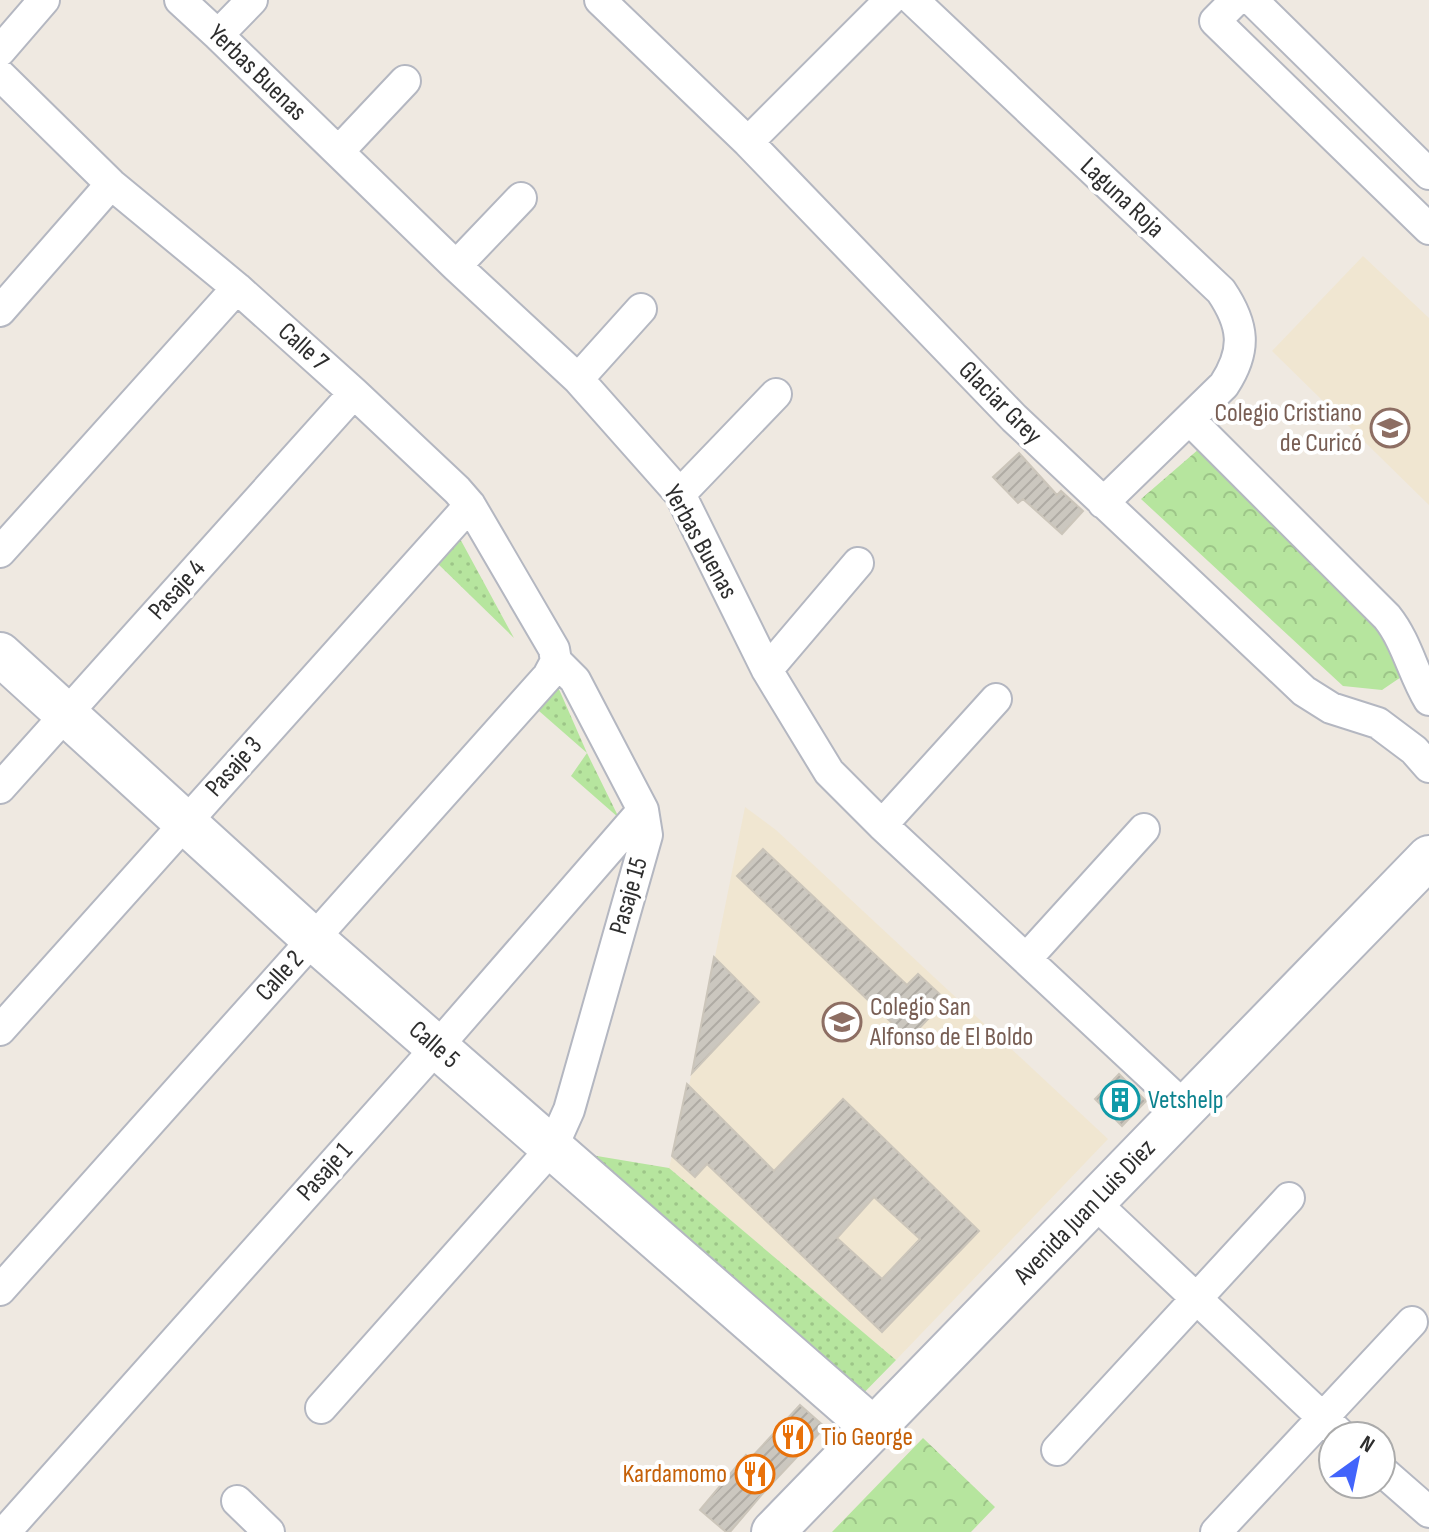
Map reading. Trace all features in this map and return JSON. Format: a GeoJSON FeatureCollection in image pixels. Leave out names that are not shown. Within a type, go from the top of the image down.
{"type":"FeatureCollection","features":[{"type":"Feature","properties":{"kind":"street"},"geometry":{"type":"LineString","coordinates":[[0,51],[44,0]]}},
{"type":"Feature","properties":{"kind":"street","name":"Yerbas Buenas"},"geometry":{"type":"LineString","coordinates":[[180,0],[578,379],[680,494],[767,670],[829,772],[1186,1108]]}},
{"type":"Feature","properties":{"kind":"street"},"geometry":{"type":"LineString","coordinates":[[218,35],[252,0]]}},
{"type":"Feature","properties":{"kind":"street","name":"Glaciar Grey"},"geometry":{"type":"LineString","coordinates":[[600,0],[748,142],[1014,418],[1304,691],[1331,708],[1378,723],[1414,750],[1429,767]]}},
{"type":"Feature","properties":{"kind":"street"},"geometry":{"type":"LineString","coordinates":[[748,142],[890,0]]}},
{"type":"Feature","properties":{"kind":"street","name":"Laguna Roja"},"geometry":{"type":"LineString","coordinates":[[913,0],[1221,291],[1232,308],[1239,327],[1240,347],[1235,368],[1224,385],[1103,503]]}},
{"type":"Feature","properties":{"kind":"street"},"geometry":{"type":"LineString","coordinates":[[1236,0],[1215,21],[1429,229]]}},
{"type":"Feature","properties":{"kind":"street"},"geometry":{"type":"LineString","coordinates":[[1252,0],[1429,174]]}},
{"type":"Feature","properties":{"kind":"street","name":"Calle 7"},"geometry":{"type":"LineString","coordinates":[[0,75],[111,184],[237,288],[457,490],[470,505],[554,649],[556,661]]}},
{"type":"Feature","properties":{"kind":"street"},"geometry":{"type":"LineString","coordinates":[[339,151],[405,81]]}},
{"type":"Feature","properties":{"kind":"street"},"geometry":{"type":"LineString","coordinates":[[0,311],[111,184]]}},
{"type":"Feature","properties":{"kind":"street"},"geometry":{"type":"LineString","coordinates":[[456,266],[521,198]]}},
{"type":"Feature","properties":{"kind":"street"},"geometry":{"type":"LineString","coordinates":[[0,552],[237,288]]}},
{"type":"Feature","properties":{"kind":"street"},"geometry":{"type":"LineString","coordinates":[[578,379],[641,309]]}},
{"type":"Feature","properties":{"kind":"street","name":"Pasaje 4"},"geometry":{"type":"LineString","coordinates":[[0,788],[354,393]]}},
{"type":"Feature","properties":{"kind":"street"},"geometry":{"type":"LineString","coordinates":[[680,494],[776,394]]}},
{"type":"Feature","properties":{"kind":"street"},"geometry":{"type":"LineString","coordinates":[[1189,419],[1387,617],[1399,632],[1429,700]]}},
{"type":"Feature","properties":{"kind":"street","name":"Pasaje 3"},"geometry":{"type":"LineString","coordinates":[[0,1030],[470,505]]}},
{"type":"Feature","properties":{"kind":"street"},"geometry":{"type":"LineString","coordinates":[[767,670],[858,563]]}},
{"type":"Feature","properties":{"kind":"street","name":"Calle 5"},"geometry":{"type":"LineString","coordinates":[[0,654],[313,939],[874,1429]]}},
{"type":"Feature","properties":{"kind":"street","name":"Pasaje 15"},"geometry":{"type":"LineString","coordinates":[[321,1408],[552,1148],[569,1110],[647,835],[643,810],[575,680],[556,661]]}},
{"type":"Feature","properties":{"kind":"street","name":"Calle 2"},"geometry":{"type":"LineString","coordinates":[[0,1290],[548,676],[556,661]]}},
{"type":"Feature","properties":{"kind":"street"},"geometry":{"type":"LineString","coordinates":[[882,825],[996,699]]}},
{"type":"Feature","properties":{"kind":"street","name":"Pasaje 1"},"geometry":{"type":"LineString","coordinates":[[5,1532],[437,1047],[643,810]]}},
{"type":"Feature","properties":{"kind":"street"},"geometry":{"type":"LineString","coordinates":[[1026,959],[1144,829]]}},
{"type":"Feature","properties":{"kind":"street","name":"Avenida Juan Luis Diez"},"geometry":{"type":"LineString","coordinates":[[773,1532],[1429,857]]}},
{"type":"Feature","properties":{"kind":"street"},"geometry":{"type":"LineString","coordinates":[[1057,1450],[1289,1198]]}},
{"type":"Feature","properties":{"kind":"street"},"geometry":{"type":"LineString","coordinates":[[1094,1202],[1325,1420]]}},
{"type":"Feature","properties":{"kind":"street"},"geometry":{"type":"LineString","coordinates":[[1337,1420],[1412,1322]]}},
{"type":"Feature","properties":{"kind":"street"},"geometry":{"type":"LineString","coordinates":[[1216,1532],[1317,1441]]}},
{"type":"Feature","properties":{"kind":"street"},"geometry":{"type":"LineString","coordinates":[[1397,1484],[1429,1512]]}},
{"type":"Feature","properties":{"kind":"street"},"geometry":{"type":"LineString","coordinates":[[237,1501],[269,1532]]}},
{"type":"Feature","properties":{"kind":"shaded area","name":"Colegio Cristiano de Curicó"},"geometry":{"type":"Polygon","coordinates":[[[1363,256],[1429,318],[1429,505],[1272,351],[1363,256]]]}},
{"type":"Feature","properties":{"kind":"shaded area","name":"Colegio San Alfonso de El Boldo"},"geometry":{"type":"Polygon","coordinates":[[[745,807],[776,830],[1108,1139],[896,1360],[669,1168],[689,1086],[745,807]]]}},
{"type":"Feature","properties":{"kind":"green space"},"geometry":{"type":"Polygon","coordinates":[[[1207,442],[1411,633],[1404,675],[1382,690],[1343,686],[1141,499],[1207,442]]]}},
{"type":"Feature","properties":{"kind":"green space"},"geometry":{"type":"Polygon","coordinates":[[[458,535],[514,638],[435,561],[458,535]]]}},
{"type":"Feature","properties":{"kind":"green space"},"geometry":{"type":"Polygon","coordinates":[[[558,687],[587,753],[539,711],[558,687]]]}},
{"type":"Feature","properties":{"kind":"green space"},"geometry":{"type":"Polygon","coordinates":[[[587,753],[619,818],[571,776],[587,753]]]}},
{"type":"Feature","properties":{"kind":"green space"},"geometry":{"type":"Polygon","coordinates":[[[579,1153],[669,1168],[896,1360],[849,1408],[579,1153]]]}},
{"type":"Feature","properties":{"kind":"green space"},"geometry":{"type":"Polygon","coordinates":[[[923,1438],[995,1507],[971,1532],[832,1532],[923,1438]]]}},
{"type":"Feature","properties":{"kind":"building"},"geometry":{"type":"Polygon","coordinates":[[[1019,453],[1057,495],[1061,491],[1083,511],[1062,534],[1023,499],[1018,503],[993,477],[1019,453]]]}},
{"type":"Feature","properties":{"kind":"building"},"geometry":{"type":"Polygon","coordinates":[[[763,849],[907,985],[918,974],[946,1000],[909,1039],[737,876],[763,849]]]}},
{"type":"Feature","properties":{"kind":"building"},"geometry":{"type":"Polygon","coordinates":[[[714,957],[759,1002],[692,1073],[714,957]]]}},
{"type":"Feature","properties":{"kind":"building","name":"Vetshelp"},"geometry":{"type":"Polygon","coordinates":[[[1119,1074],[1146,1101],[1122,1126],[1095,1099],[1119,1074]]]}},
{"type":"Feature","properties":{"kind":"building"},"geometry":{"type":"Polygon","coordinates":[[[687,1084],[774,1171],[843,1099],[979,1231],[882,1332],[707,1164],[695,1177],[672,1156],[687,1084]],[[874,1197],[837,1238],[882,1279],[920,1239],[874,1197]]]}},
{"type":"Feature","properties":{"kind":"building"},"geometry":{"type":"Polygon","coordinates":[[[800,1405],[825,1427],[730,1532],[726,1532],[700,1510],[746,1455],[750,1459],[800,1405]]]}},
{"type":"Feature","properties":{"kind":"place","name":"Colegio Cristiano de Curicó"},"geometry":{"type":"Point","coordinates":[1390,428]}},
{"type":"Feature","properties":{"kind":"place","name":"Colegio San Alfonso de El Boldo"},"geometry":{"type":"Point","coordinates":[842,1022]}},
{"type":"Feature","properties":{"kind":"place","name":"Vetshelp"},"geometry":{"type":"Point","coordinates":[1120,1100]}},
{"type":"Feature","properties":{"kind":"place","name":"Tio George"},"geometry":{"type":"Point","coordinates":[793,1437]}},
{"type":"Feature","properties":{"kind":"place","name":"Kardamomo"},"geometry":{"type":"Point","coordinates":[755,1474]}}]}
